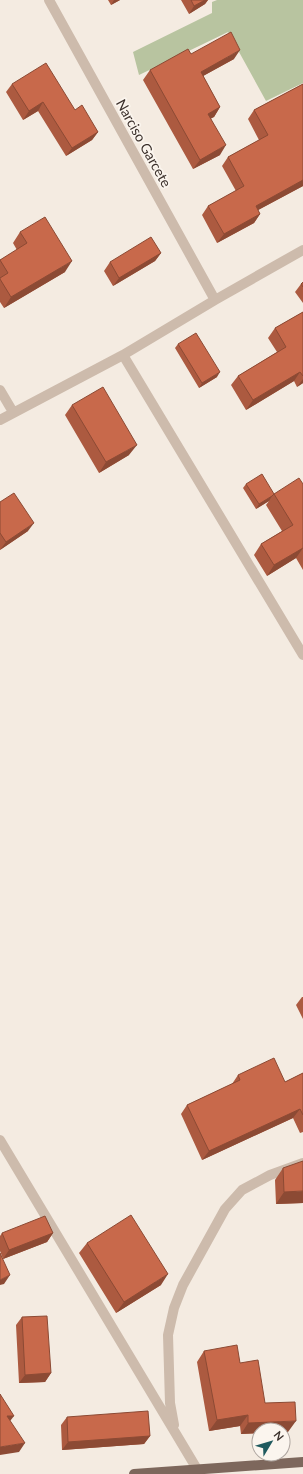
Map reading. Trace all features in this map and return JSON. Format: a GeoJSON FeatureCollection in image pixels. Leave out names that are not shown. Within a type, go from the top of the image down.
{"type":"FeatureCollection","features":[{"type":"Feature","properties":{"kind":"main road"},"geometry":{"type":"LineString","coordinates":[[134,1474],[199,1472],[303,1462]]}},
{"type":"Feature","properties":{"kind":"street","name":"Narciso Garcete"},"geometry":{"type":"LineString","coordinates":[[49,0],[215,300]]}},
{"type":"Feature","properties":{"kind":"street"},"geometry":{"type":"LineString","coordinates":[[0,420],[123,355],[303,250]]}},
{"type":"Feature","properties":{"kind":"street"},"geometry":{"type":"LineString","coordinates":[[123,355],[300,643],[303,655]]}},
{"type":"Feature","properties":{"kind":"street"},"geometry":{"type":"LineString","coordinates":[[0,390],[13,412]]}},
{"type":"Feature","properties":{"kind":"street"},"geometry":{"type":"LineString","coordinates":[[0,1140],[199,1472]]}},
{"type":"Feature","properties":{"kind":"street"},"geometry":{"type":"LineString","coordinates":[[175,1430],[170,1403],[168,1335],[174,1308],[183,1285],[225,1209],[242,1190],[270,1175],[303,1163]]}},
{"type":"Feature","properties":{"kind":"green space"},"geometry":{"type":"Polygon","coordinates":[[[217,0],[303,0],[303,83],[266,101],[228,32],[139,75],[133,52],[212,13],[212,2],[217,0]]]}},
{"type":"Feature","properties":{"kind":"building"},"geometry":{"type":"Polygon","coordinates":[[[191,0],[205,0],[194,6],[191,0]]]}},
{"type":"Feature","properties":{"kind":"building"},"geometry":{"type":"Polygon","coordinates":[[[231,32],[240,50],[201,72],[220,107],[208,114],[226,145],[200,160],[150,70],[188,49],[191,54],[231,32]]]}},
{"type":"Feature","properties":{"kind":"building"},"geometry":{"type":"Polygon","coordinates":[[[46,63],[75,110],[82,105],[98,132],[72,148],[43,102],[29,111],[12,84],[46,63]]]}},
{"type":"Feature","properties":{"kind":"building"},"geometry":{"type":"Polygon","coordinates":[[[303,84],[303,180],[256,206],[260,214],[224,234],[208,206],[244,186],[228,157],[268,135],[254,110],[303,84]]]}},
{"type":"Feature","properties":{"kind":"building"},"geometry":{"type":"Polygon","coordinates":[[[45,217],[72,261],[11,297],[0,279],[8,273],[0,260],[27,243],[20,232],[45,217]]]}},
{"type":"Feature","properties":{"kind":"building"},"geometry":{"type":"Polygon","coordinates":[[[151,237],[161,253],[119,278],[110,262],[151,237]]]}},
{"type":"Feature","properties":{"kind":"building"},"geometry":{"type":"Polygon","coordinates":[[[303,312],[303,376],[300,372],[253,400],[238,376],[286,347],[275,328],[303,312]]]}},
{"type":"Feature","properties":{"kind":"building"},"geometry":{"type":"Polygon","coordinates":[[[196,333],[220,372],[202,383],[178,344],[196,333]]]}},
{"type":"Feature","properties":{"kind":"building"},"geometry":{"type":"Polygon","coordinates":[[[103,387],[137,445],[106,462],[72,405],[103,387]]]}},
{"type":"Feature","properties":{"kind":"building"},"geometry":{"type":"Polygon","coordinates":[[[262,474],[274,494],[259,504],[246,484],[262,474]]]}},
{"type":"Feature","properties":{"kind":"building"},"geometry":{"type":"Polygon","coordinates":[[[299,478],[303,484],[303,548],[274,565],[261,544],[293,525],[274,494],[299,478]]]}},
{"type":"Feature","properties":{"kind":"building"},"geometry":{"type":"Polygon","coordinates":[[[14,493],[34,523],[6,542],[0,533],[0,502],[14,493]]]}},
{"type":"Feature","properties":{"kind":"building"},"geometry":{"type":"Polygon","coordinates":[[[274,1058],[285,1082],[303,1073],[303,1115],[300,1109],[209,1151],[187,1105],[240,1080],[238,1075],[274,1058]]]}},
{"type":"Feature","properties":{"kind":"building"},"geometry":{"type":"Polygon","coordinates":[[[303,1161],[303,1191],[284,1192],[283,1168],[303,1161]]]}},
{"type":"Feature","properties":{"kind":"building"},"geometry":{"type":"Polygon","coordinates":[[[131,1215],[168,1274],[124,1302],[87,1243],[131,1215]]]}},
{"type":"Feature","properties":{"kind":"building"},"geometry":{"type":"Polygon","coordinates":[[[45,1216],[53,1233],[9,1250],[2,1233],[45,1216]]]}},
{"type":"Feature","properties":{"kind":"building"},"geometry":{"type":"Polygon","coordinates":[[[0,1253],[10,1275],[0,1280],[0,1253]]]}},
{"type":"Feature","properties":{"kind":"building"},"geometry":{"type":"Polygon","coordinates":[[[47,1316],[51,1373],[25,1375],[22,1317],[47,1316]]]}},
{"type":"Feature","properties":{"kind":"building"},"geometry":{"type":"Polygon","coordinates":[[[237,1345],[240,1363],[258,1360],[265,1403],[295,1402],[296,1421],[248,1423],[248,1415],[217,1420],[204,1351],[237,1345]]]}},
{"type":"Feature","properties":{"kind":"building"},"geometry":{"type":"Polygon","coordinates":[[[0,1394],[14,1416],[7,1416],[25,1443],[0,1447],[0,1394]]]}},
{"type":"Feature","properties":{"kind":"building"},"geometry":{"type":"Polygon","coordinates":[[[148,1411],[150,1436],[68,1442],[67,1417],[148,1411]]]}}]}
